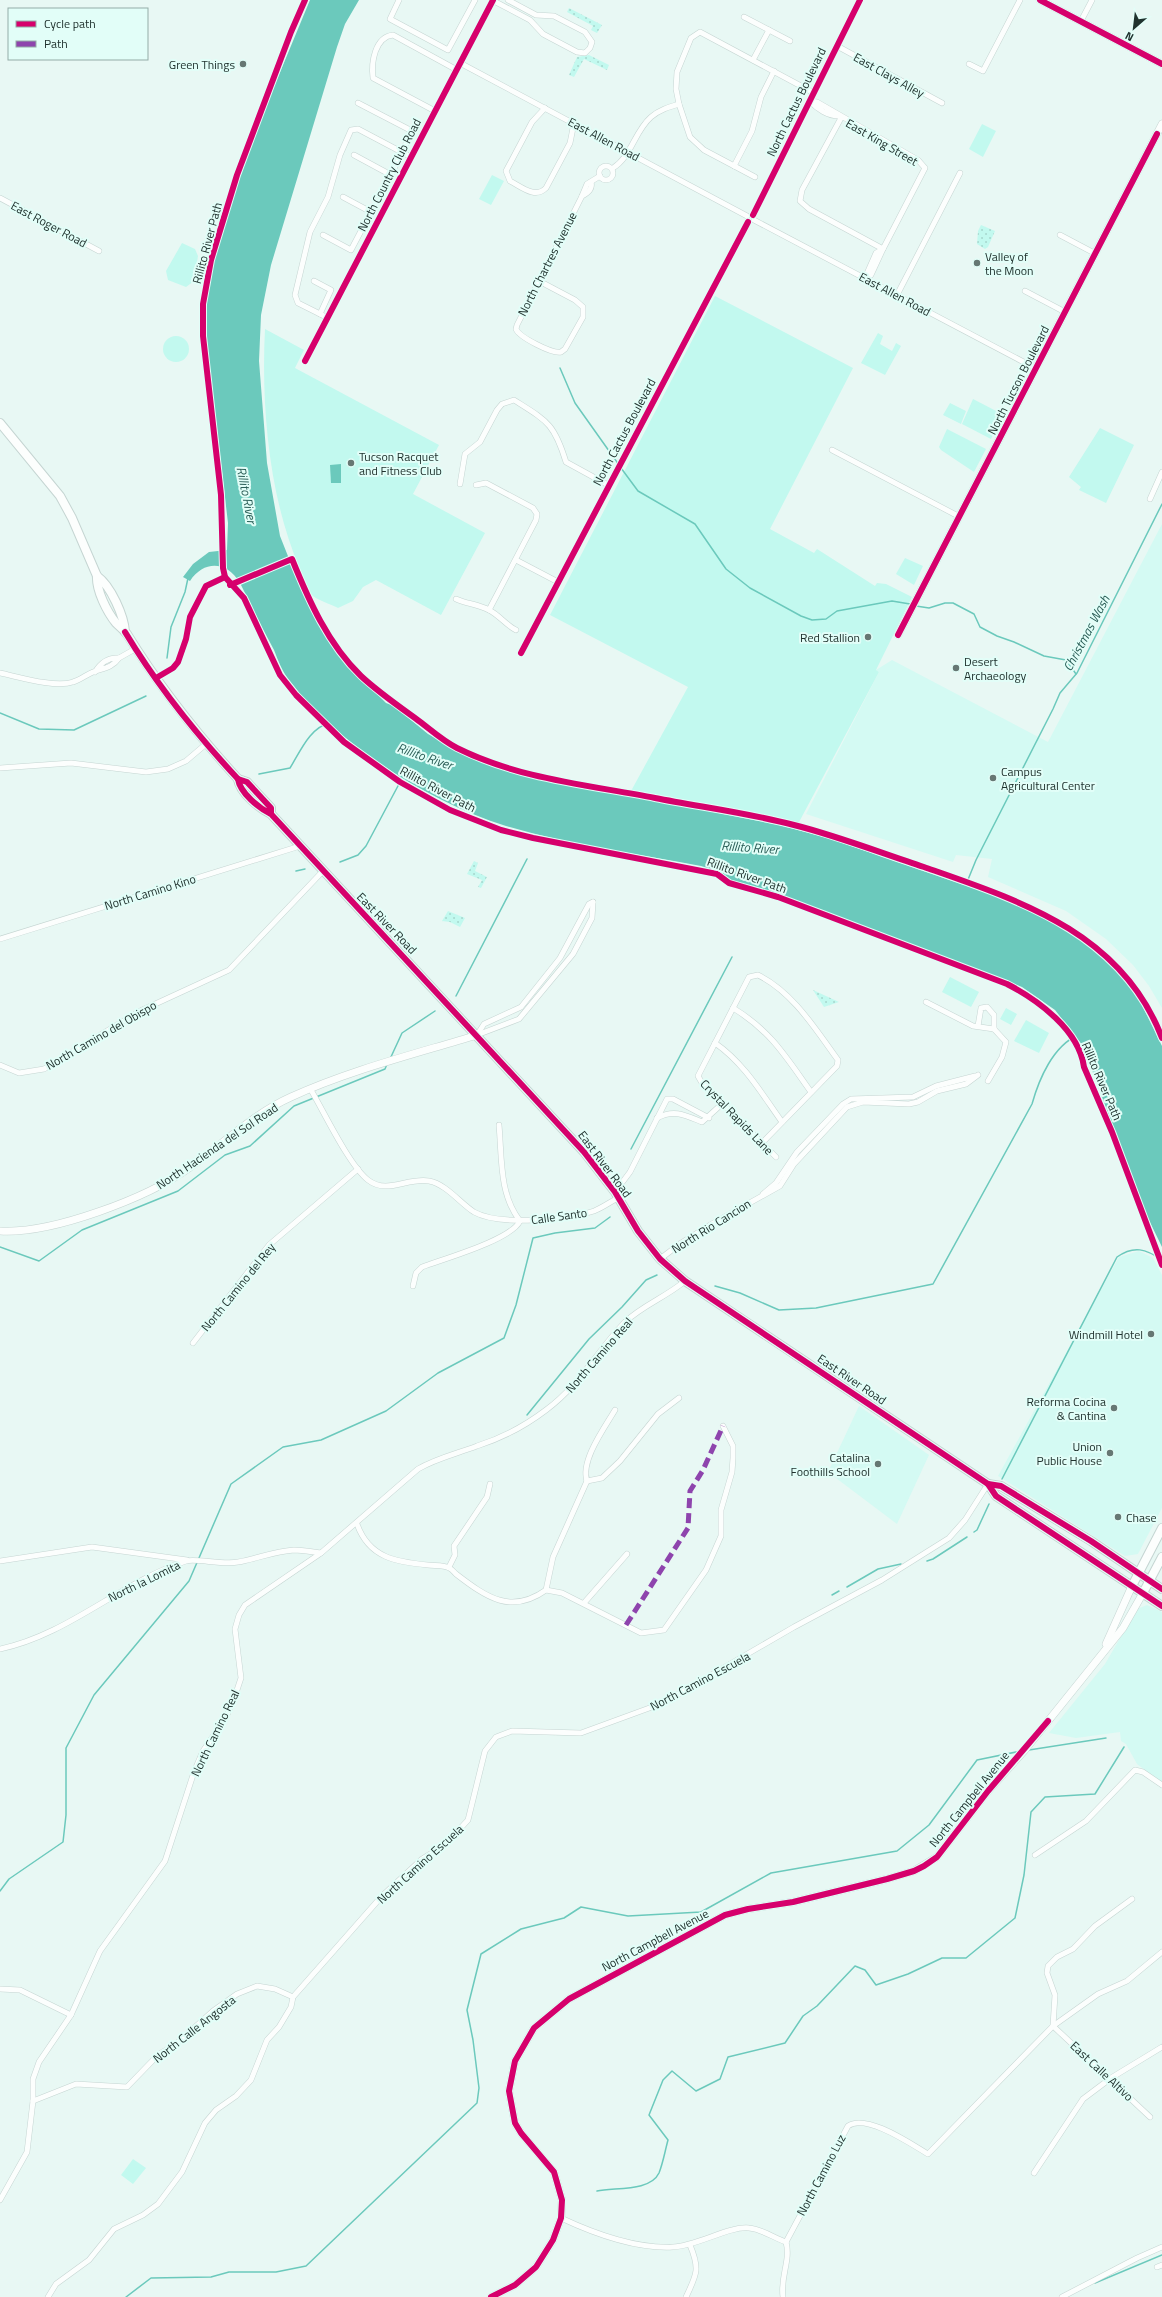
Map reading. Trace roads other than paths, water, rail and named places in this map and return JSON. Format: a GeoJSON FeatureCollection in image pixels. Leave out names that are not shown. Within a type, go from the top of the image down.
{"type":"FeatureCollection","features":[{"type":"Feature","properties":{"kind":"main road"},"geometry":{"type":"LineString","coordinates":[[1044,1],[1162,64]]}},
{"type":"Feature","properties":{"kind":"main road","name":"North Tucson Boulevard"},"geometry":{"type":"LineString","coordinates":[[898,635],[1162,124]]}},
{"type":"Feature","properties":{"kind":"main road","name":"East River Road"},"geometry":{"type":"LineString","coordinates":[[2,426],[60,496],[72,518],[98,576],[103,580],[124,619],[125,632],[135,649],[206,744],[238,779],[247,782],[271,808],[271,814],[300,846],[584,1152],[616,1195],[638,1231],[660,1259],[685,1281],[988,1484],[996,1496],[1162,1606]]}},
{"type":"Feature","properties":{"kind":"main road","name":"North Hacienda del Sol Road"},"geometry":{"type":"LineString","coordinates":[[0,1231],[30,1229],[63,1222],[108,1208],[140,1195],[165,1183],[189,1168],[265,1111],[291,1097],[363,1069],[477,1035]]}},
{"type":"Feature","properties":{"kind":"main road","name":"East River Road"},"geometry":{"type":"LineString","coordinates":[[988,1484],[1001,1486],[1071,1528],[1162,1589]]}},
{"type":"Feature","properties":{"kind":"main road","name":"North Campbell Avenue"},"geometry":{"type":"LineString","coordinates":[[1103,1651],[1132,1586],[1162,1528]]}},
{"type":"Feature","properties":{"kind":"main road","name":"North Campbell Avenue"},"geometry":{"type":"LineString","coordinates":[[491,2297],[515,2285],[536,2267],[553,2240],[561,2218],[562,2200],[554,2172],[524,2137],[515,2123],[509,2091],[515,2061],[534,2028],[569,1999],[725,1915],[748,1909],[793,1902],[914,1871],[937,1857],[988,1791],[1026,1749],[1122,1628],[1162,1557]]}},
{"type":"Feature","properties":{"kind":"street"},"geometry":{"type":"LineString","coordinates":[[399,0],[390,19],[448,50],[475,0]]}},
{"type":"Feature","properties":{"kind":"street"},"geometry":{"type":"LineString","coordinates":[[492,0],[530,20],[543,34],[577,52],[585,53],[590,48],[592,42],[585,32],[554,16],[536,15],[508,0]]}},
{"type":"Feature","properties":{"kind":"street","name":"North Country Club Road"},"geometry":{"type":"LineString","coordinates":[[305,361],[492,0]]}},
{"type":"Feature","properties":{"kind":"street","name":"North Cactus Boulevard"},"geometry":{"type":"LineString","coordinates":[[521,653],[608,485],[751,217],[860,0]]}},
{"type":"Feature","properties":{"kind":"street"},"geometry":{"type":"LineString","coordinates":[[969,64],[983,71],[1020,0]]}},
{"type":"Feature","properties":{"kind":"street"},"geometry":{"type":"LineString","coordinates":[[1081,21],[1092,0]]}},
{"type":"Feature","properties":{"kind":"street"},"geometry":{"type":"LineString","coordinates":[[744,17],[790,41]]}},
{"type":"Feature","properties":{"kind":"street"},"geometry":{"type":"LineString","coordinates":[[753,60],[769,30]]}},
{"type":"Feature","properties":{"kind":"street"},"geometry":{"type":"LineString","coordinates":[[755,177],[697,145],[690,137],[679,104],[676,72],[691,38],[700,32],[814,93]]}},
{"type":"Feature","properties":{"kind":"street"},"geometry":{"type":"LineString","coordinates":[[435,111],[373,78],[374,59],[380,41],[386,36],[393,35],[457,70]]}},
{"type":"Feature","properties":{"kind":"street","name":"East Clays Alley"},"geometry":{"type":"LineString","coordinates":[[837,46],[942,103]]}},
{"type":"Feature","properties":{"kind":"street","name":"East Allen Road"},"geometry":{"type":"LineString","coordinates":[[460,63],[1035,368]]}},
{"type":"Feature","properties":{"kind":"street"},"geometry":{"type":"LineString","coordinates":[[734,166],[752,131],[761,97],[774,71]]}},
{"type":"Feature","properties":{"kind":"street","name":"East King Street"},"geometry":{"type":"LineString","coordinates":[[810,101],[817,102],[840,117],[918,160],[925,168],[883,249]]}},
{"type":"Feature","properties":{"kind":"street"},"geometry":{"type":"LineString","coordinates":[[354,155],[390,175],[412,131],[358,103]]}},
{"type":"Feature","properties":{"kind":"street","name":"North Chartres Avenue"},"geometry":{"type":"LineString","coordinates":[[613,168],[614,175],[610,179],[603,180],[599,172],[602,166],[609,166],[613,168],[622,163],[651,117],[665,108],[679,104]]}},
{"type":"Feature","properties":{"kind":"street"},"geometry":{"type":"LineString","coordinates":[[545,108],[532,122],[506,171],[510,181],[535,194],[542,193],[546,188],[570,143],[574,123]]}},
{"type":"Feature","properties":{"kind":"street"},"geometry":{"type":"LineString","coordinates":[[840,117],[802,190],[800,201],[809,209],[883,249],[871,275],[865,278]]}},
{"type":"Feature","properties":{"kind":"street"},"geometry":{"type":"LineString","coordinates":[[328,318],[298,303],[295,295],[311,228],[328,198],[345,142],[351,130],[358,129],[411,157]]}},
{"type":"Feature","properties":{"kind":"street"},"geometry":{"type":"LineString","coordinates":[[897,295],[960,173]]}},
{"type":"Feature","properties":{"kind":"street","name":"North Chartres Avenue"},"geometry":{"type":"LineString","coordinates":[[539,281],[578,302],[583,307],[583,317],[565,349],[561,352],[552,352],[517,333],[517,324],[587,184],[600,176]]}},
{"type":"Feature","properties":{"kind":"street","name":"East Roger Road"},"geometry":{"type":"LineString","coordinates":[[0,198],[99,251]]}},
{"type":"Feature","properties":{"kind":"street"},"geometry":{"type":"LineString","coordinates":[[323,235],[351,250],[371,212],[343,198]]}},
{"type":"Feature","properties":{"kind":"street"},"geometry":{"type":"LineString","coordinates":[[360,233],[369,238]]}},
{"type":"Feature","properties":{"kind":"street"},"geometry":{"type":"LineString","coordinates":[[1060,235],[1096,254]]}},
{"type":"Feature","properties":{"kind":"street"},"geometry":{"type":"LineString","coordinates":[[314,281],[331,290],[320,314]]}},
{"type":"Feature","properties":{"kind":"street"},"geometry":{"type":"LineString","coordinates":[[1025,291],[1065,312]]}},
{"type":"Feature","properties":{"kind":"street"},"geometry":{"type":"LineString","coordinates":[[460,484],[465,454],[480,442],[499,407],[502,404],[514,400],[547,422],[555,432],[566,462],[608,485]]}},
{"type":"Feature","properties":{"kind":"street"},"geometry":{"type":"LineString","coordinates":[[832,450],[960,516]]}},
{"type":"Feature","properties":{"kind":"street"},"geometry":{"type":"LineString","coordinates":[[1150,499],[1162,472]]}},
{"type":"Feature","properties":{"kind":"street"},"geometry":{"type":"LineString","coordinates":[[476,485],[486,483],[538,512],[536,520],[489,610]]}},
{"type":"Feature","properties":{"kind":"street"},"geometry":{"type":"LineString","coordinates":[[516,560],[558,582]]}},
{"type":"Feature","properties":{"kind":"street"},"geometry":{"type":"LineString","coordinates":[[456,599],[465,603],[475,603],[489,610],[500,616],[508,626],[516,630]]}},
{"type":"Feature","properties":{"kind":"street"},"geometry":{"type":"LineString","coordinates":[[0,673],[42,682],[72,682],[95,672],[99,665],[110,658],[119,658],[135,649]]}},
{"type":"Feature","properties":{"kind":"street"},"geometry":{"type":"LineString","coordinates":[[0,768],[71,763],[146,772],[168,769],[186,761],[206,744]]}},
{"type":"Feature","properties":{"kind":"street","name":"North Camino Kino"},"geometry":{"type":"LineString","coordinates":[[0,939],[300,846]]}},
{"type":"Feature","properties":{"kind":"street","name":"North Camino del Obispo"},"geometry":{"type":"LineString","coordinates":[[0,1065],[19,1073],[44,1069],[140,1011],[229,970],[323,871]]}},
{"type":"Feature","properties":{"kind":"street"},"geometry":{"type":"LineString","coordinates":[[593,902],[592,918],[573,954],[519,1019],[477,1035],[484,1024],[521,1007],[560,958],[589,904],[593,902]]}},
{"type":"Feature","properties":{"kind":"street"},"geometry":{"type":"LineString","coordinates":[[762,1143],[836,1066],[838,1060],[803,1013],[771,981],[758,975],[749,977],[715,1043],[728,1052],[751,1078],[782,1122]]}},
{"type":"Feature","properties":{"kind":"street"},"geometry":{"type":"LineString","coordinates":[[926,1002],[974,1026],[994,1029],[1006,1042],[1002,1057],[988,1080]]}},
{"type":"Feature","properties":{"kind":"street"},"geometry":{"type":"LineString","coordinates":[[978,1026],[981,1008],[987,1007],[994,1015],[994,1029]]}},
{"type":"Feature","properties":{"kind":"street"},"geometry":{"type":"LineString","coordinates":[[734,1008],[753,1020],[773,1039],[811,1092]]}},
{"type":"Feature","properties":{"kind":"street","name":"Crystal Rapids Lane"},"geometry":{"type":"LineString","coordinates":[[715,1043],[698,1076],[776,1157]]}},
{"type":"Feature","properties":{"kind":"street","name":"North Rio Cancion"},"geometry":{"type":"LineString","coordinates":[[660,1259],[684,1240],[763,1194],[776,1183],[797,1152],[843,1104],[851,1099],[913,1097],[936,1086],[978,1075],[966,1084],[937,1091],[918,1102],[909,1104],[863,1102],[847,1107],[794,1164],[780,1186],[770,1193],[763,1194]]}},
{"type":"Feature","properties":{"kind":"street","name":"Calle Santo"},"geometry":{"type":"LineString","coordinates":[[311,1090],[358,1169],[372,1183],[382,1186],[393,1186],[422,1180],[432,1181],[476,1213],[491,1218],[520,1221],[583,1214],[596,1211],[616,1195]]}},
{"type":"Feature","properties":{"kind":"street"},"geometry":{"type":"LineString","coordinates":[[616,1195],[630,1172],[668,1099],[673,1099],[709,1118]]}},
{"type":"Feature","properties":{"kind":"street"},"geometry":{"type":"LineString","coordinates":[[657,1118],[666,1113],[678,1112],[702,1122],[709,1118],[724,1103]]}},
{"type":"Feature","properties":{"kind":"street"},"geometry":{"type":"LineString","coordinates":[[413,1286],[416,1273],[422,1267],[489,1242],[517,1228],[520,1221],[510,1208],[504,1189],[499,1125]]}},
{"type":"Feature","properties":{"kind":"street","name":"North Camino del Rey"},"geometry":{"type":"LineString","coordinates":[[193,1343],[269,1245],[358,1169]]}},
{"type":"Feature","properties":{"kind":"street","name":"North Camino Real"},"geometry":{"type":"LineString","coordinates":[[0,2200],[27,2152],[33,2101],[33,2079],[36,2068],[71,2016],[100,1950],[165,1861],[194,1772],[203,1751],[225,1719],[233,1702],[241,1678],[234,1629],[239,1615],[245,1605],[321,1554],[418,1469],[430,1462],[510,1433],[547,1410],[571,1388],[626,1322],[642,1309],[672,1293],[685,1281]]}},
{"type":"Feature","properties":{"kind":"street"},"geometry":{"type":"LineString","coordinates":[[587,1481],[602,1478],[620,1461],[658,1414],[679,1398]]}},
{"type":"Feature","properties":{"kind":"street"},"geometry":{"type":"LineString","coordinates":[[357,1524],[361,1535],[369,1545],[390,1559],[400,1562],[449,1567],[481,1591],[500,1602],[510,1604],[523,1602],[536,1597],[546,1590],[553,1557],[587,1481],[584,1473],[588,1459],[615,1410]]}},
{"type":"Feature","properties":{"kind":"street"},"geometry":{"type":"LineString","coordinates":[[546,1590],[562,1593],[642,1633],[664,1630],[706,1570],[721,1536],[721,1510],[732,1472],[733,1446],[723,1426]]}},
{"type":"Feature","properties":{"kind":"street"},"geometry":{"type":"LineString","coordinates":[[449,1567],[455,1555],[454,1546],[487,1497],[490,1484]]}},
{"type":"Feature","properties":{"kind":"street","name":"North Camino Escuela"},"geometry":{"type":"LineString","coordinates":[[48,2297],[56,2284],[89,2260],[114,2229],[143,2215],[158,2204],[182,2172],[205,2123],[216,2110],[236,2096],[251,2080],[267,2040],[279,2026],[291,2007],[293,1997],[382,1896],[422,1859],[446,1844],[468,1820],[485,1751],[496,1737],[512,1731],[581,1734],[663,1703],[794,1627],[882,1580],[949,1538],[965,1520],[988,1484]]}},
{"type":"Feature","properties":{"kind":"street"},"geometry":{"type":"LineString","coordinates":[[0,1561],[92,1547],[188,1560]]}},
{"type":"Feature","properties":{"kind":"street","name":"North la Lomita"},"geometry":{"type":"LineString","coordinates":[[0,1649],[20,1645],[75,1618],[160,1571],[188,1560],[212,1563],[236,1563],[294,1550],[321,1554]]}},
{"type":"Feature","properties":{"kind":"street"},"geometry":{"type":"LineString","coordinates":[[584,1603],[627,1554]]}},
{"type":"Feature","properties":{"kind":"street"},"geometry":{"type":"LineString","coordinates":[[1035,1855],[1086,1820],[1135,1770],[1144,1772],[1162,1785]]}},
{"type":"Feature","properties":{"kind":"street"},"geometry":{"type":"LineString","coordinates":[[1053,2026],[1055,1995],[1047,1973],[1048,1966],[1051,1961],[1076,1946],[1095,1926],[1132,1899]]}},
{"type":"Feature","properties":{"kind":"street","name":"North Camino Luz"},"geometry":{"type":"LineString","coordinates":[[786,2242],[848,2126],[852,2123],[864,2122],[907,2141],[928,2154],[1053,2026],[1098,1994],[1127,1981],[1162,1952]]}},
{"type":"Feature","properties":{"kind":"street","name":"North Calle Angosta"},"geometry":{"type":"LineString","coordinates":[[33,2101],[76,2084],[127,2087],[159,2054],[175,2045],[213,2011],[237,1994],[257,1986],[275,1989],[293,1997]]}},
{"type":"Feature","properties":{"kind":"street"},"geometry":{"type":"LineString","coordinates":[[0,1989],[20,1990],[71,2016]]}},
{"type":"Feature","properties":{"kind":"street","name":"East Calle Altivo"},"geometry":{"type":"LineString","coordinates":[[1053,2026],[1150,2117]]}},
{"type":"Feature","properties":{"kind":"street"},"geometry":{"type":"LineString","coordinates":[[1034,2173],[1083,2099],[1110,2078],[1162,2047]]}},
{"type":"Feature","properties":{"kind":"street"},"geometry":{"type":"LineString","coordinates":[[561,2218],[588,2231],[636,2243],[663,2247],[690,2245],[740,2228],[750,2228],[786,2242],[789,2254],[781,2284],[783,2297]]}},
{"type":"Feature","properties":{"kind":"street"},"geometry":{"type":"LineString","coordinates":[[686,2297],[697,2272],[698,2264],[690,2245]]}},
{"type":"Feature","properties":{"kind":"street"},"geometry":{"type":"LineString","coordinates":[[1062,2297],[1162,2247]]}},
{"type":"Feature","properties":{"kind":"water","name":"Rillito River"},"geometry":{"type":"Polygon","coordinates":[[[310,0],[359,0],[345,24],[337,47],[271,265],[261,315],[259,361],[267,463],[280,536],[301,589],[326,635],[362,679],[386,703],[394,706],[428,734],[451,747],[498,768],[540,778],[779,825],[831,839],[990,894],[1045,917],[1081,938],[1116,968],[1139,999],[1162,1046],[1162,1247],[1145,1212],[1083,1046],[1055,1010],[1022,987],[785,897],[729,880],[720,872],[701,866],[603,849],[530,833],[477,816],[446,802],[387,768],[359,748],[333,727],[309,704],[284,673],[240,583],[229,570],[215,566],[202,569],[190,581],[183,577],[193,564],[209,552],[227,550],[228,523],[206,330],[207,297],[213,262],[229,207],[266,106],[310,0]]]}},
{"type":"Feature","properties":{"kind":"water"},"geometry":{"type":"Polygon","coordinates":[[[341,464],[341,483],[331,483],[330,465],[341,464]]]}},
{"type":"Feature","properties":{"kind":"waterway"},"geometry":{"type":"LineString","coordinates":[[560,368],[575,403],[619,465]]}},
{"type":"Feature","properties":{"kind":"waterway"},"geometry":{"type":"LineString","coordinates":[[621,468],[638,491],[695,524],[726,569],[750,588],[801,616],[812,620],[826,619],[837,611],[892,601],[910,604]]}},
{"type":"Feature","properties":{"kind":"waterway","name":"Christmas Wash"},"geometry":{"type":"LineString","coordinates":[[965,887],[976,860],[1060,693],[1077,673],[1162,504]]}},
{"type":"Feature","properties":{"kind":"waterway"},"geometry":{"type":"LineString","coordinates":[[167,658],[171,627],[185,592],[188,578]]}},
{"type":"Feature","properties":{"kind":"waterway"},"geometry":{"type":"LineString","coordinates":[[916,606],[929,608],[945,603],[953,603],[974,614],[980,627],[1044,656],[1066,660],[1076,674]]}},
{"type":"Feature","properties":{"kind":"waterway"},"geometry":{"type":"LineString","coordinates":[[0,713],[39,729],[74,730],[146,696]]}},
{"type":"Feature","properties":{"kind":"waterway"},"geometry":{"type":"LineString","coordinates":[[259,774],[290,768],[311,735],[323,725],[330,723]]}},
{"type":"Feature","properties":{"kind":"waterway"},"geometry":{"type":"LineString","coordinates":[[340,862],[358,855],[366,846],[399,784]]}},
{"type":"Feature","properties":{"kind":"waterway"},"geometry":{"type":"LineString","coordinates":[[456,996],[527,859]]}},
{"type":"Feature","properties":{"kind":"waterway"},"geometry":{"type":"LineString","coordinates":[[296,871],[305,869]]}},
{"type":"Feature","properties":{"kind":"waterway"},"geometry":{"type":"LineString","coordinates":[[631,1149],[732,957]]}},
{"type":"Feature","properties":{"kind":"waterway"},"geometry":{"type":"LineString","coordinates":[[390,1059],[402,1033],[435,1011]]}},
{"type":"Feature","properties":{"kind":"waterway"},"geometry":{"type":"LineString","coordinates":[[715,1286],[740,1293],[779,1310],[816,1308],[933,1284],[1032,1104],[1048,1064],[1061,1047],[1078,1035]]}},
{"type":"Feature","properties":{"kind":"waterway"},"geometry":{"type":"LineString","coordinates":[[0,1247],[39,1261],[82,1230],[178,1191],[225,1155],[250,1146],[294,1106],[385,1069],[387,1064]]}},
{"type":"Feature","properties":{"kind":"waterway"},"geometry":{"type":"LineString","coordinates":[[0,1891],[9,1879],[63,1842],[66,1815],[66,1748],[94,1695],[189,1581],[231,1484],[283,1447],[321,1440],[386,1411],[438,1373],[504,1338],[516,1305],[533,1238],[555,1233],[595,1228],[610,1217]]}},
{"type":"Feature","properties":{"kind":"waterway"},"geometry":{"type":"LineString","coordinates":[[1002,1479],[1117,1257],[1129,1251],[1140,1250],[1151,1253],[1162,1260]]}},
{"type":"Feature","properties":{"kind":"waterway"},"geometry":{"type":"LineString","coordinates":[[527,1415],[589,1339],[622,1307],[646,1280],[657,1275]]}},
{"type":"Feature","properties":{"kind":"waterway"},"geometry":{"type":"LineString","coordinates":[[974,1532],[977,1530],[989,1504]]}},
{"type":"Feature","properties":{"kind":"waterway"},"geometry":{"type":"LineString","coordinates":[[927,1561],[933,1559],[967,1537]]}},
{"type":"Feature","properties":{"kind":"waterway"},"geometry":{"type":"LineString","coordinates":[[847,1587],[878,1569],[901,1564]]}},
{"type":"Feature","properties":{"kind":"waterway"},"geometry":{"type":"LineString","coordinates":[[832,1595],[839,1591]]}},
{"type":"Feature","properties":{"kind":"waterway"},"geometry":{"type":"LineString","coordinates":[[1029,1750],[1106,1738]]}},
{"type":"Feature","properties":{"kind":"waterway"},"geometry":{"type":"LineString","coordinates":[[597,2191],[640,2186],[654,2179],[659,2173],[668,2140],[649,2115],[663,2080],[672,2071],[696,2091],[720,2079],[728,2057],[785,2043],[803,2016],[817,2006],[855,1966],[865,1970],[876,1985],[908,1974],[942,1958],[966,1958],[1015,1918],[1024,1875],[1031,1812],[1045,1797],[1095,1794],[1124,1747]]}},
{"type":"Feature","properties":{"kind":"waterway"},"geometry":{"type":"LineString","coordinates":[[126,2297],[151,2278],[211,2277],[229,2272],[276,2272],[306,2266],[477,2103],[479,2088],[473,2040],[467,2010],[481,1954],[521,1929],[564,1918],[581,1907],[628,1916],[701,1912],[771,1873],[897,1851],[929,1825],[977,1760],[1021,1751]]}},
{"type":"Feature","properties":{"kind":"waterway"},"geometry":{"type":"LineString","coordinates":[[1095,2283],[1162,2255]]}},
{"type":"Feature","properties":{"kind":"place","name":"Green Things"},"geometry":{"type":"Point","coordinates":[243,64]}},
{"type":"Feature","properties":{"kind":"place","name":"Valley of the Moon"},"geometry":{"type":"Point","coordinates":[977,263]}},
{"type":"Feature","properties":{"kind":"place","name":"Tucson Racquet and Fitness Club"},"geometry":{"type":"Point","coordinates":[351,463]}},
{"type":"Feature","properties":{"kind":"place","name":"Red Stallion"},"geometry":{"type":"Point","coordinates":[868,637]}},
{"type":"Feature","properties":{"kind":"place","name":"Desert Archaeology"},"geometry":{"type":"Point","coordinates":[956,668]}},
{"type":"Feature","properties":{"kind":"place","name":"Campus Agricultural Center"},"geometry":{"type":"Point","coordinates":[993,778]}},
{"type":"Feature","properties":{"kind":"place","name":"Windmill Hotel"},"geometry":{"type":"Point","coordinates":[1151,1334]}},
{"type":"Feature","properties":{"kind":"place","name":"Reforma Cocina & Cantina"},"geometry":{"type":"Point","coordinates":[1114,1408]}},
{"type":"Feature","properties":{"kind":"place","name":"Union Public House"},"geometry":{"type":"Point","coordinates":[1110,1453]}},
{"type":"Feature","properties":{"kind":"place","name":"Catalina Foothills School"},"geometry":{"type":"Point","coordinates":[878,1464]}},
{"type":"Feature","properties":{"kind":"place","name":"Chase"},"geometry":{"type":"Point","coordinates":[1118,1517]}}]}
